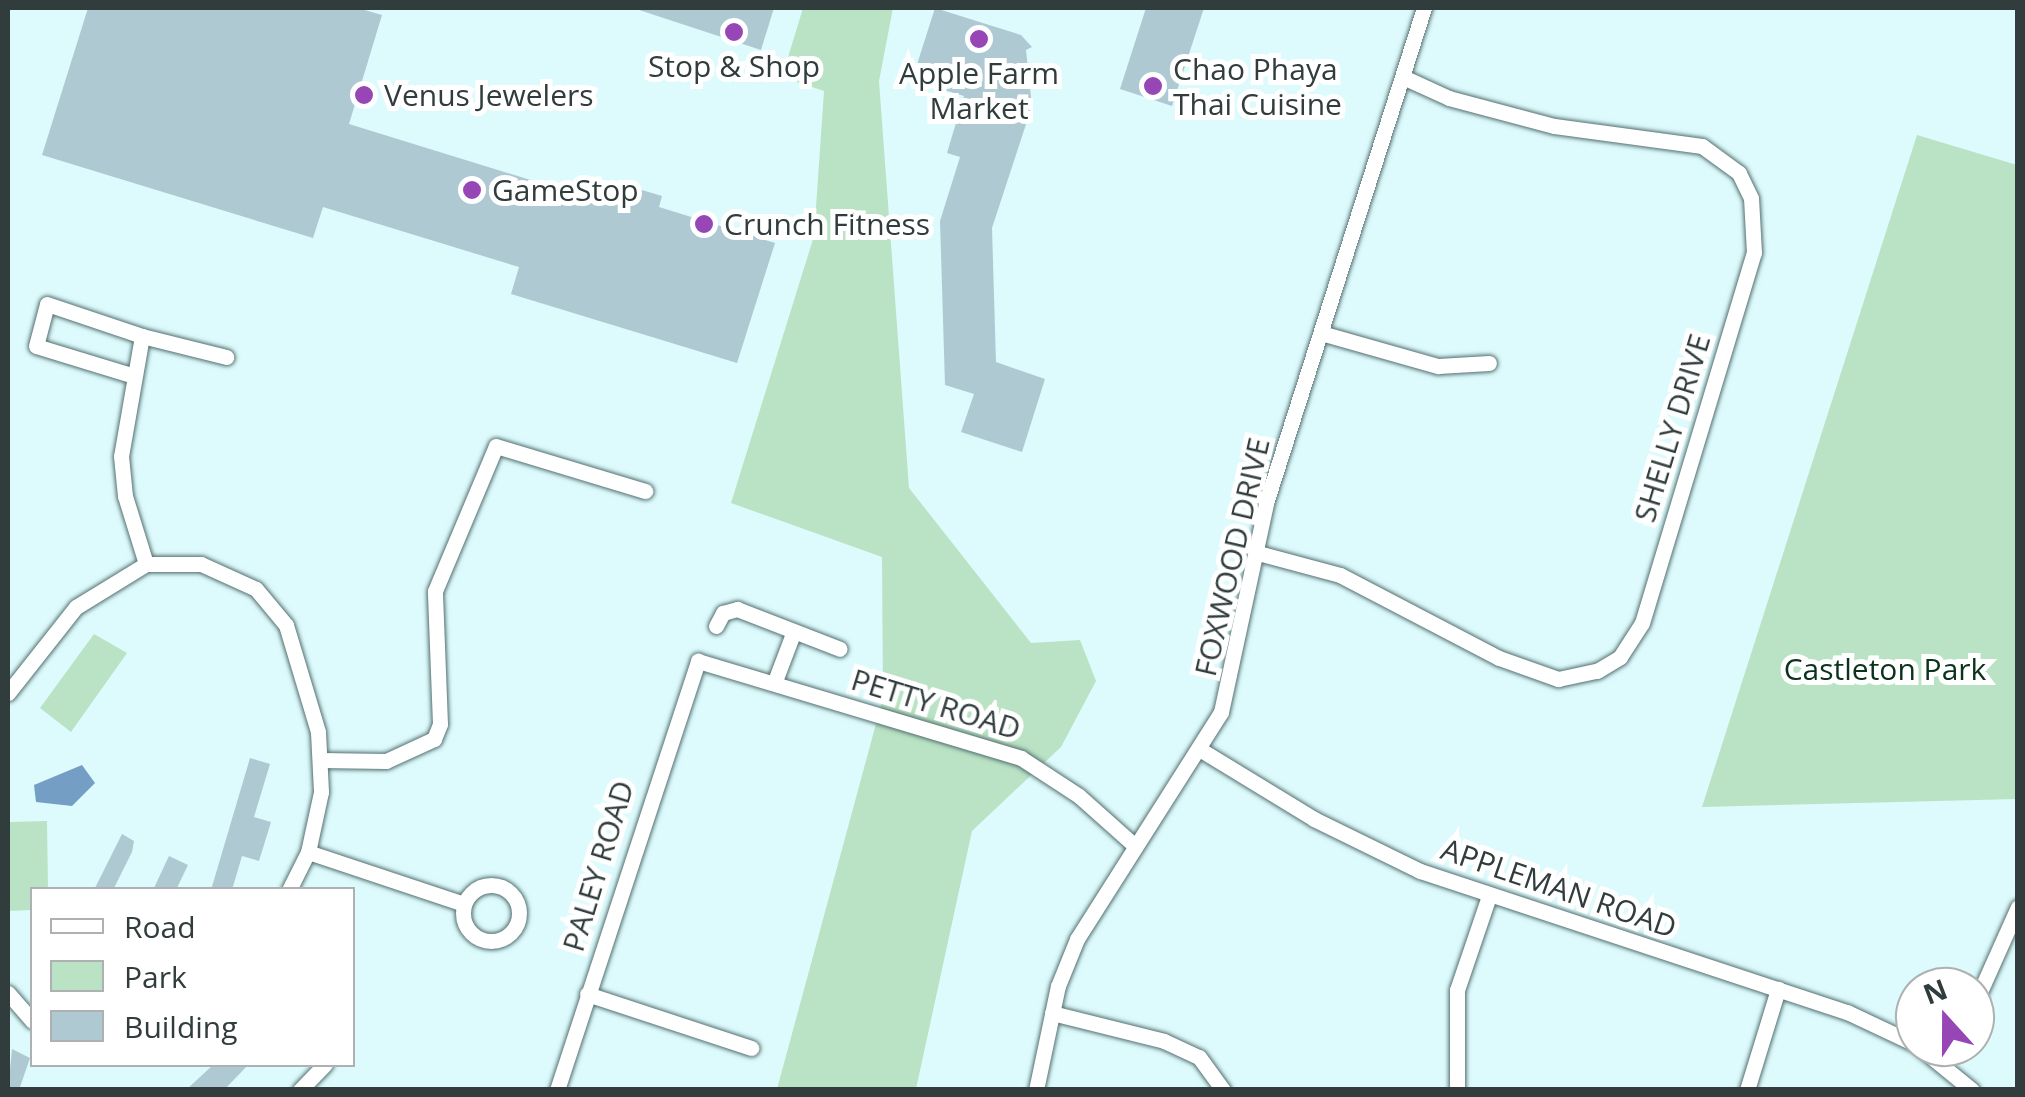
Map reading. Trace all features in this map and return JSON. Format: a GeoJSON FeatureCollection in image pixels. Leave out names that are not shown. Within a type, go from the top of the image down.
{"type":"FeatureCollection","features":[{"type":"Feature","properties":{"kind":"street","name":"FOXWOOD DRIVE"},"geometry":{"type":"LineString","coordinates":[[1036,1090],[1052,1013],[1077,939],[1134,845],[1201,750],[1230,687],[1266,503],[1424,8]]}},
{"type":"Feature","properties":{"kind":"street","name":"SHELLY DRIVE"},"geometry":{"type":"LineString","coordinates":[[1258,553],[1340,575],[1499,658],[1558,679],[1596,671],[1620,657],[1647,604],[1754,253],[1757,229],[1739,172],[1702,146],[1554,126],[1449,98],[1403,77]]}},
{"type":"Feature","properties":{"kind":"street"},"geometry":{"type":"LineString","coordinates":[[131,375],[36,346],[47,304],[142,336],[226,357]]}},
{"type":"Feature","properties":{"kind":"street"},"geometry":{"type":"LineString","coordinates":[[1322,332],[1438,366],[1489,363]]}},
{"type":"Feature","properties":{"kind":"street"},"geometry":{"type":"LineString","coordinates":[[142,336],[131,375],[122,456],[128,510],[146,564]]}},
{"type":"Feature","properties":{"kind":"street"},"geometry":{"type":"LineString","coordinates":[[321,760],[386,761],[434,739],[440,724],[435,590],[496,446],[645,491]]}},
{"type":"Feature","properties":{"kind":"street"},"geometry":{"type":"LineString","coordinates":[[8,693],[76,607],[146,564],[201,564],[266,597],[286,625],[310,693],[321,760],[322,792],[308,852],[290,887]]}},
{"type":"Feature","properties":{"kind":"street"},"geometry":{"type":"LineString","coordinates":[[716,626],[723,613],[737,609],[840,649]]}},
{"type":"Feature","properties":{"kind":"street"},"geometry":{"type":"LineString","coordinates":[[776,681],[794,631]]}},
{"type":"Feature","properties":{"kind":"street","name":"PETTY ROAD"},"geometry":{"type":"LineString","coordinates":[[698,661],[776,681],[1022,758],[1079,796],[1134,845]]}},
{"type":"Feature","properties":{"kind":"street","name":"PALEY ROAD"},"geometry":{"type":"LineString","coordinates":[[557,1090],[698,661]]}},
{"type":"Feature","properties":{"kind":"street","name":"APPLEMAN ROAD"},"geometry":{"type":"LineString","coordinates":[[1201,750],[1314,819],[1489,896],[1778,990],[1895,1037]]}},
{"type":"Feature","properties":{"kind":"street"},"geometry":{"type":"LineString","coordinates":[[308,852],[464,904]]}},
{"type":"Feature","properties":{"kind":"street"},"geometry":{"type":"LineString","coordinates":[[1457,1090],[1457,990],[1489,896]]}},
{"type":"Feature","properties":{"kind":"street"},"geometry":{"type":"LineString","coordinates":[[1991,967],[2018,906]]}},
{"type":"Feature","properties":{"kind":"street"},"geometry":{"type":"LineString","coordinates":[[1747,1090],[1778,990]]}},
{"type":"Feature","properties":{"kind":"street"},"geometry":{"type":"LineString","coordinates":[[587,994],[751,1048]]}},
{"type":"Feature","properties":{"kind":"street"},"geometry":{"type":"LineString","coordinates":[[10,1002],[30,1019]]}},
{"type":"Feature","properties":{"kind":"street"},"geometry":{"type":"LineString","coordinates":[[1052,1013],[1164,1041],[1200,1058],[1223,1090]]}},
{"type":"Feature","properties":{"kind":"street"},"geometry":{"type":"LineString","coordinates":[[300,1090],[323,1067]]}},
{"type":"Feature","properties":{"kind":"street","name":"APPLEMAN ROAD"},"geometry":{"type":"LineString","coordinates":[[1951,1067],[1972,1090]]}},
{"type":"Feature","properties":{"kind":"green space"},"geometry":{"type":"Polygon","coordinates":[[[803,8],[893,8],[879,81],[909,488],[1031,643],[1080,640],[1096,681],[1061,747],[972,831],[916,1089],[777,1089],[883,698],[882,557],[731,503],[814,236],[824,91],[782,77],[803,8]]]}},
{"type":"Feature","properties":{"kind":"green space","name":"Castleton Park"},"geometry":{"type":"Polygon","coordinates":[[[1917,135],[2017,165],[2017,799],[1702,807],[1917,135]]]}},
{"type":"Feature","properties":{"kind":"green space"},"geometry":{"type":"Polygon","coordinates":[[[94,634],[127,653],[71,732],[40,708],[94,634]]]}},
{"type":"Feature","properties":{"kind":"green space"},"geometry":{"type":"Polygon","coordinates":[[[47,821],[48,887],[30,887],[30,910],[8,911],[8,822],[47,821]]]}},
{"type":"Feature","properties":{"kind":"water"},"geometry":{"type":"Polygon","coordinates":[[[82,765],[95,783],[72,806],[36,802],[34,785],[82,765]]]}},
{"type":"Feature","properties":{"kind":"building"},"geometry":{"type":"Polygon","coordinates":[[[88,8],[358,8],[382,15],[349,124],[595,200],[599,187],[619,193],[622,184],[662,196],[659,207],[775,243],[737,363],[511,294],[519,267],[323,207],[313,238],[42,155],[88,8]]]}},
{"type":"Feature","properties":{"kind":"building","name":"Stop & Shop"},"geometry":{"type":"Polygon","coordinates":[[[633,8],[774,8],[761,50],[633,8]]]}},
{"type":"Feature","properties":{"kind":"building"},"geometry":{"type":"Polygon","coordinates":[[[935,8],[1021,35],[1032,47],[1026,50],[1032,106],[992,228],[996,362],[1045,379],[1022,452],[961,432],[974,394],[945,385],[940,221],[960,157],[947,153],[964,96],[912,80],[935,8]]]}},
{"type":"Feature","properties":{"kind":"building"},"geometry":{"type":"Polygon","coordinates":[[[1146,8],[1204,8],[1172,106],[1120,89],[1146,8]]]}},
{"type":"Feature","properties":{"kind":"building"},"geometry":{"type":"Polygon","coordinates":[[[250,758],[270,764],[254,817],[271,822],[259,861],[242,856],[233,887],[212,887],[250,758]]]}},
{"type":"Feature","properties":{"kind":"building"},"geometry":{"type":"Polygon","coordinates":[[[122,834],[134,841],[114,887],[96,887],[122,834]]]}},
{"type":"Feature","properties":{"kind":"building"},"geometry":{"type":"Polygon","coordinates":[[[169,856],[188,865],[177,887],[154,887],[169,856]]]}},
{"type":"Feature","properties":{"kind":"building"},"geometry":{"type":"Polygon","coordinates":[[[12,1049],[30,1058],[19,1090],[8,1090],[12,1049]]]}},
{"type":"Feature","properties":{"kind":"building"},"geometry":{"type":"Polygon","coordinates":[[[211,1067],[246,1067],[224,1090],[186,1090],[211,1067]]]}},
{"type":"Feature","properties":{"kind":"place","name":"Stop & Shop"},"geometry":{"type":"Point","coordinates":[734,32]}},
{"type":"Feature","properties":{"kind":"place","name":"Apple Farm Market"},"geometry":{"type":"Point","coordinates":[979,39]}},
{"type":"Feature","properties":{"kind":"place","name":"Chao Phaya Thai Cuisine"},"geometry":{"type":"Point","coordinates":[1153,86]}},
{"type":"Feature","properties":{"kind":"place","name":"Venus Jewelers"},"geometry":{"type":"Point","coordinates":[364,95]}},
{"type":"Feature","properties":{"kind":"place","name":"GameStop"},"geometry":{"type":"Point","coordinates":[472,190]}},
{"type":"Feature","properties":{"kind":"place","name":"Crunch Fitness"},"geometry":{"type":"Point","coordinates":[704,224]}}]}
